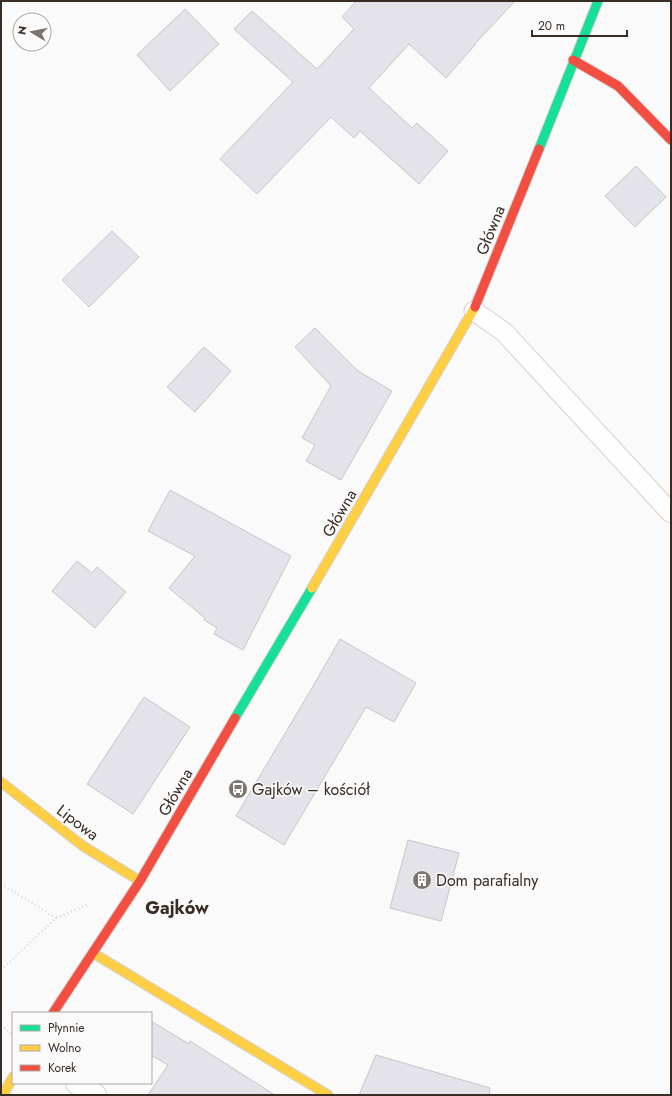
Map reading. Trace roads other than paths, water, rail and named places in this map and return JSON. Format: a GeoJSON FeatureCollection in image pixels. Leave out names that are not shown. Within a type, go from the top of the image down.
{"type":"FeatureCollection","features":[{"type":"Feature","properties":{"kind":"street","name":"Główna"},"geometry":{"type":"LineString","coordinates":[[54,1012],[140,880],[474,311],[573,60],[598,1]]}},
{"type":"Feature","properties":{"kind":"street"},"geometry":{"type":"LineString","coordinates":[[573,60],[618,86],[671,140]]}},
{"type":"Feature","properties":{"kind":"street","name":"Lipowa"},"geometry":{"type":"LineString","coordinates":[[1,782],[83,846],[140,880]]}},
{"type":"Feature","properties":{"kind":"street"},"geometry":{"type":"LineString","coordinates":[[93,953],[328,1095]]}},
{"type":"Feature","properties":{"kind":"street"},"geometry":{"type":"LineString","coordinates":[[3,1095],[12,1079]]}},
{"type":"Feature","properties":{"kind":"street"},"geometry":{"type":"LineString","coordinates":[[79,1084],[96,1095]]}},
{"type":"Feature","properties":{"kind":"lane"},"geometry":{"type":"LineString","coordinates":[[474,311],[504,332],[671,513]]}},
{"type":"Feature","properties":{"kind":"place","name":"Gajków – kościół"},"geometry":{"type":"Point","coordinates":[238,789]}},
{"type":"Feature","properties":{"kind":"place","name":"Dom parafialny"},"geometry":{"type":"Point","coordinates":[422,880]}},
{"type":"Feature","properties":{"kind":"district","name":"Gajków"},"geometry":{"type":"Point","coordinates":[177,908]}}]}
